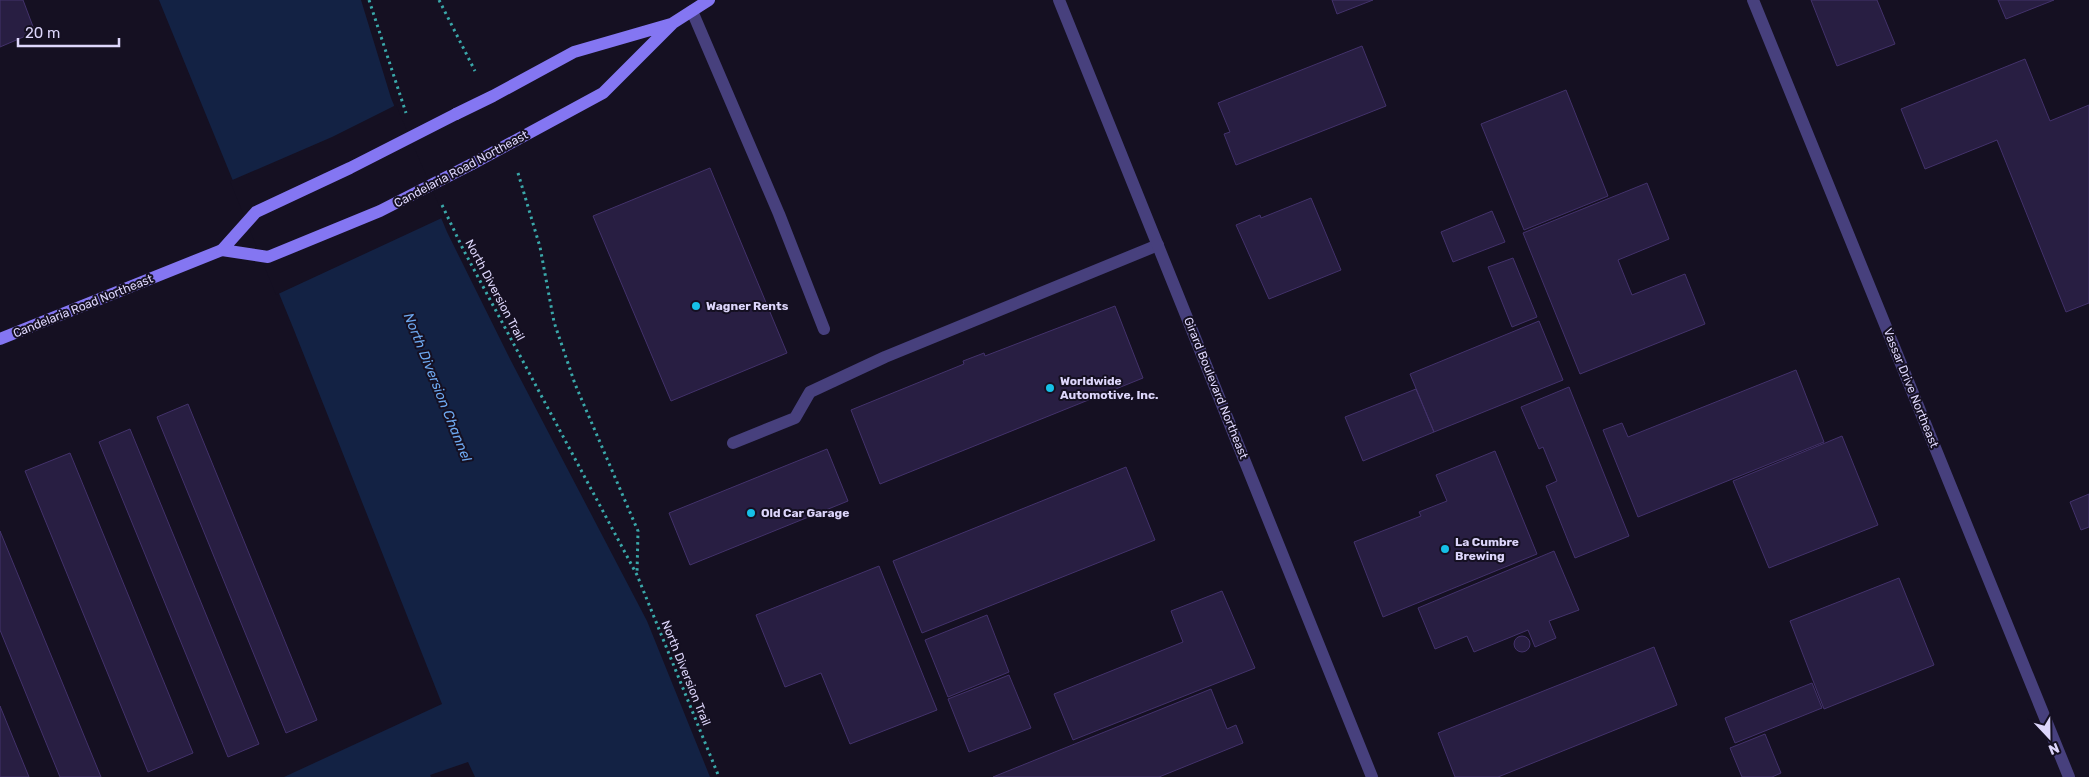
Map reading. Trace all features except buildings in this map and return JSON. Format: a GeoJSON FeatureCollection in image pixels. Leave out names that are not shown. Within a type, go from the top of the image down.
{"type":"FeatureCollection","features":[{"type":"Feature","properties":{"kind":"main road","name":"Candelaria Road Northeast"},"geometry":{"type":"LineString","coordinates":[[222,250],[268,257],[380,211],[472,164],[603,93],[673,23],[709,0]]}},
{"type":"Feature","properties":{"kind":"main road","name":"Candelaria Road Northeast"},"geometry":{"type":"LineString","coordinates":[[0,339],[222,250],[256,212],[350,168],[493,96],[574,52],[673,23]]}},
{"type":"Feature","properties":{"kind":"street","name":"Girard Boulevard Northeast"},"geometry":{"type":"LineString","coordinates":[[1059,0],[1372,777]]}},
{"type":"Feature","properties":{"kind":"street","name":"Vassar Drive Northeast"},"geometry":{"type":"LineString","coordinates":[[1753,0],[2069,777]]}},
{"type":"Feature","properties":{"kind":"street"},"geometry":{"type":"LineString","coordinates":[[692,11],[779,214],[824,329]]}},
{"type":"Feature","properties":{"kind":"street"},"geometry":{"type":"LineString","coordinates":[[733,443],[795,418],[810,392],[885,357],[1158,245]]}},
{"type":"Feature","properties":{"kind":"path"},"geometry":{"type":"LineString","coordinates":[[369,0],[407,118]]}},
{"type":"Feature","properties":{"kind":"path"},"geometry":{"type":"LineString","coordinates":[[440,0],[475,71]]}},
{"type":"Feature","properties":{"kind":"path","name":"North Diversion Trail"},"geometry":{"type":"LineString","coordinates":[[518,173],[540,248],[554,322],[575,384],[638,531],[637,575]]}},
{"type":"Feature","properties":{"kind":"path","name":"North Diversion Trail"},"geometry":{"type":"LineString","coordinates":[[439,199],[637,575],[719,777]]}},
{"type":"Feature","properties":{"kind":"water","name":"North Diversion Channel"},"geometry":{"type":"Polygon","coordinates":[[[159,0],[361,0],[391,98],[447,232],[510,359],[647,621],[710,777],[475,777],[468,762],[430,775],[431,777],[284,777],[442,704],[294,330],[159,0]]]}},
{"type":"Feature","properties":{"kind":"pier"},"geometry":{"type":"Polygon","coordinates":[[[396,105],[444,217],[276,295],[230,181],[332,137],[396,105]]]}},
{"type":"Feature","properties":{"kind":"place","name":"Wagner Rents"},"geometry":{"type":"Point","coordinates":[696,306]}},
{"type":"Feature","properties":{"kind":"place","name":"Worldwide Automotive, Inc."},"geometry":{"type":"Point","coordinates":[1050,388]}},
{"type":"Feature","properties":{"kind":"place","name":"Old Car Garage"},"geometry":{"type":"Point","coordinates":[751,513]}},
{"type":"Feature","properties":{"kind":"place","name":"La Cumbre Brewing"},"geometry":{"type":"Point","coordinates":[1445,549]}}]}
